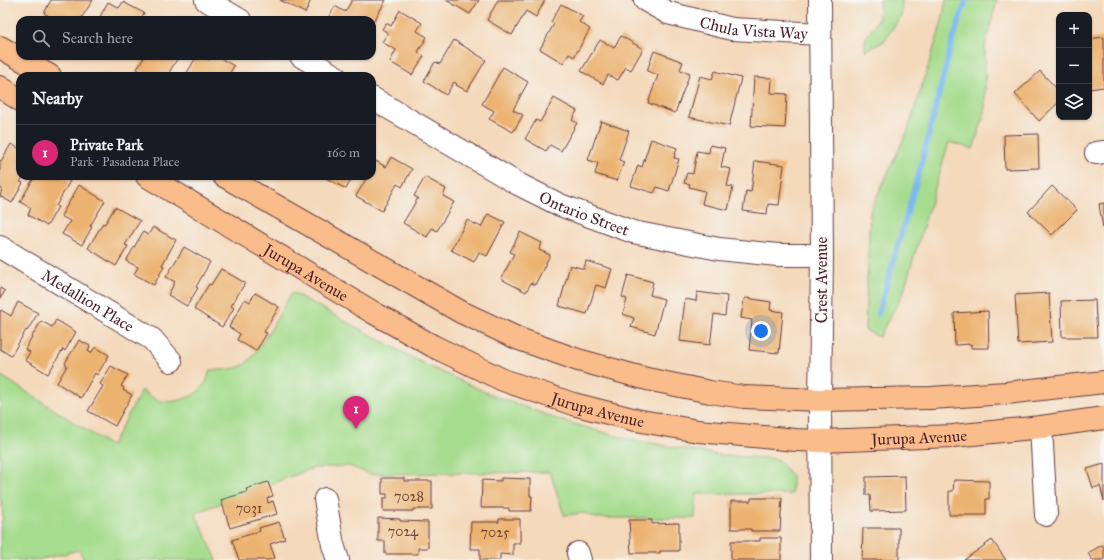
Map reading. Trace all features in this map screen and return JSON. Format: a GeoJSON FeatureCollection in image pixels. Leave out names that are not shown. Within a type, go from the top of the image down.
{"type":"FeatureCollection","features":[{"type":"Feature","properties":{"kind":"main road"},"geometry":{"type":"LineString","coordinates":[[0,47],[16,56]]}},
{"type":"Feature","properties":{"kind":"main road"},"geometry":{"type":"LineString","coordinates":[[22,60],[43,72]]}},
{"type":"Feature","properties":{"kind":"main road"},"geometry":{"type":"LineString","coordinates":[[0,88],[16,98]]}},
{"type":"Feature","properties":{"kind":"main road","name":"Jurupa Avenue"},"geometry":{"type":"LineString","coordinates":[[154,180],[374,313],[433,346],[503,380],[573,404],[636,420],[706,432],[820,441],[953,436],[1041,427],[1104,418]]}},
{"type":"Feature","properties":{"kind":"main road"},"geometry":{"type":"LineString","coordinates":[[231,180],[461,312],[519,339],[578,360],[647,379],[710,392],[744,397],[820,400],[931,398],[1006,393],[1104,382]]}},
{"type":"Feature","properties":{"kind":"street"},"geometry":{"type":"LineString","coordinates":[[207,0],[233,16]]}},
{"type":"Feature","properties":{"kind":"street","name":"Chula Vista Way"},"geometry":{"type":"LineString","coordinates":[[645,0],[668,13],[732,29],[820,34]]}},
{"type":"Feature","properties":{"kind":"street","name":"Crest Avenue"},"geometry":{"type":"LineString","coordinates":[[820,0],[822,255],[820,400],[821,560]]}},
{"type":"Feature","properties":{"kind":"street"},"geometry":{"type":"LineString","coordinates":[[308,60],[328,72]]}},
{"type":"Feature","properties":{"kind":"street","name":"Ontario Street"},"geometry":{"type":"LineString","coordinates":[[376,100],[518,184],[560,205],[633,232],[718,249],[778,255],[822,255]]}},
{"type":"Feature","properties":{"kind":"street","name":"Medallion Place"},"geometry":{"type":"LineString","coordinates":[[0,248],[152,339],[171,361]]}},
{"type":"Feature","properties":{"kind":"street"},"geometry":{"type":"LineString","coordinates":[[1041,427],[1046,514]]}},
{"type":"Feature","properties":{"kind":"street"},"geometry":{"type":"LineString","coordinates":[[325,499],[333,545],[338,560]]}},
{"type":"Feature","properties":{"kind":"green space"},"geometry":{"type":"Polygon","coordinates":[[[880,0],[902,0],[901,16],[883,42],[865,51],[865,39],[879,18],[880,0]]]}},
{"type":"Feature","properties":{"kind":"green space"},"geometry":{"type":"Polygon","coordinates":[[[946,0],[997,0],[985,45],[985,112],[973,149],[949,142],[903,293],[879,337],[865,330],[870,211],[908,130],[941,25],[946,0]]]}},
{"type":"Feature","properties":{"kind":"green space"},"geometry":{"type":"Polygon","coordinates":[[[292,292],[426,365],[492,395],[560,420],[623,438],[717,455],[777,459],[792,476],[792,494],[697,494],[695,518],[596,518],[584,513],[564,515],[550,472],[370,474],[349,466],[313,468],[195,513],[217,560],[84,560],[79,550],[38,560],[0,560],[0,527],[3,517],[0,499],[0,375],[111,446],[142,390],[155,399],[169,402],[176,401],[190,396],[202,388],[207,381],[210,370],[231,369],[244,365],[262,343],[292,292]]]}},
{"type":"Feature","properties":{"kind":"building"},"geometry":{"type":"Polygon","coordinates":[[[51,0],[93,0],[83,16],[49,16],[44,13],[51,0]]]}},
{"type":"Feature","properties":{"kind":"building"},"geometry":{"type":"Polygon","coordinates":[[[280,0],[311,0],[305,13],[280,0]]]}},
{"type":"Feature","properties":{"kind":"building"},"geometry":{"type":"Polygon","coordinates":[[[352,0],[386,0],[376,17],[329,16],[335,6],[345,12],[352,0]]]}},
{"type":"Feature","properties":{"kind":"building"},"geometry":{"type":"Polygon","coordinates":[[[446,0],[479,0],[470,14],[446,0]]]}},
{"type":"Feature","properties":{"kind":"building"},"geometry":{"type":"Polygon","coordinates":[[[498,0],[545,0],[536,17],[526,11],[512,35],[487,20],[498,0]]]}},
{"type":"Feature","properties":{"kind":"building"},"geometry":{"type":"Polygon","coordinates":[[[108,2],[119,8],[123,2],[144,13],[142,16],[100,16],[108,2]]]}},
{"type":"Feature","properties":{"kind":"building"},"geometry":{"type":"Polygon","coordinates":[[[561,4],[583,16],[579,22],[590,29],[574,57],[569,54],[563,63],[540,49],[554,24],[551,22],[561,4]]]}},
{"type":"Feature","properties":{"kind":"building"},"geometry":{"type":"Polygon","coordinates":[[[400,10],[422,23],[417,31],[427,37],[418,52],[424,56],[412,75],[390,62],[396,50],[382,42],[388,33],[382,29],[386,23],[391,26],[400,10]]]}},
{"type":"Feature","properties":{"kind":"building"},"geometry":{"type":"Polygon","coordinates":[[[621,36],[643,49],[631,70],[626,67],[618,80],[608,75],[603,84],[581,71],[600,40],[614,48],[621,36]]]}},
{"type":"Feature","properties":{"kind":"building"},"geometry":{"type":"Polygon","coordinates":[[[1104,37],[1104,87],[1092,89],[1092,48],[1092,39],[1104,37]]]}},
{"type":"Feature","properties":{"kind":"building"},"geometry":{"type":"Polygon","coordinates":[[[454,40],[486,60],[467,91],[456,85],[457,84],[454,82],[446,95],[424,81],[435,62],[440,64],[454,40]]]}},
{"type":"Feature","properties":{"kind":"building"},"geometry":{"type":"Polygon","coordinates":[[[654,51],[683,62],[680,70],[690,73],[675,113],[648,103],[658,75],[647,71],[654,51]]]}},
{"type":"Feature","properties":{"kind":"building"},"geometry":{"type":"Polygon","coordinates":[[[143,60],[177,60],[169,72],[142,72],[137,69],[143,60]]]}},
{"type":"Feature","properties":{"kind":"building"},"geometry":{"type":"Polygon","coordinates":[[[195,60],[224,60],[234,66],[230,72],[187,72],[195,60]]]}},
{"type":"Feature","properties":{"kind":"building"},"geometry":{"type":"Polygon","coordinates":[[[503,67],[528,82],[513,110],[523,115],[513,132],[489,119],[494,111],[482,104],[503,67]]]}},
{"type":"Feature","properties":{"kind":"building"},"geometry":{"type":"Polygon","coordinates":[[[715,71],[741,78],[729,126],[689,117],[700,76],[712,79],[715,71]]]}},
{"type":"Feature","properties":{"kind":"building"},"geometry":{"type":"Polygon","coordinates":[[[1040,71],[1056,88],[1056,105],[1039,121],[1015,94],[1040,71]]]}},
{"type":"Feature","properties":{"kind":"building"},"geometry":{"type":"Polygon","coordinates":[[[754,77],[772,78],[771,93],[787,94],[785,128],[751,126],[754,77]]]}},
{"type":"Feature","properties":{"kind":"building"},"geometry":{"type":"Polygon","coordinates":[[[554,98],[577,111],[572,120],[577,123],[561,151],[550,145],[546,151],[525,139],[536,120],[540,122],[554,98]]]}},
{"type":"Feature","properties":{"kind":"building"},"geometry":{"type":"Polygon","coordinates":[[[601,121],[629,131],[619,160],[624,162],[617,181],[595,174],[598,163],[588,160],[601,121]]]}},
{"type":"Feature","properties":{"kind":"building"},"geometry":{"type":"Polygon","coordinates":[[[1038,134],[1039,168],[1005,169],[1004,135],[1038,134]]]}},
{"type":"Feature","properties":{"kind":"building"},"geometry":{"type":"Polygon","coordinates":[[[651,139],[677,148],[674,158],[679,159],[669,191],[657,187],[654,193],[631,186],[638,165],[642,167],[651,139]]]}},
{"type":"Feature","properties":{"kind":"building"},"geometry":{"type":"Polygon","coordinates":[[[11,144],[16,147],[16,180],[21,180],[20,182],[23,183],[12,203],[0,196],[2,189],[0,188],[0,160],[1,161],[11,144]]]}},
{"type":"Feature","properties":{"kind":"building"},"geometry":{"type":"Polygon","coordinates":[[[710,145],[725,148],[721,167],[731,169],[727,186],[733,187],[728,210],[702,204],[705,191],[689,187],[690,184],[684,183],[687,173],[693,174],[697,151],[709,153],[710,145]]]}},
{"type":"Feature","properties":{"kind":"building"},"geometry":{"type":"Polygon","coordinates":[[[391,157],[412,169],[402,187],[397,184],[382,211],[356,196],[366,180],[376,180],[376,161],[386,167],[391,157]]]}},
{"type":"Feature","properties":{"kind":"building"},"geometry":{"type":"Polygon","coordinates":[[[755,161],[784,165],[779,205],[768,204],[767,214],[743,211],[746,191],[751,192],[755,161]]]}},
{"type":"Feature","properties":{"kind":"building"},"geometry":{"type":"Polygon","coordinates":[[[425,177],[446,189],[443,196],[454,202],[437,231],[432,228],[427,237],[403,223],[418,198],[414,196],[425,177]]]}},
{"type":"Feature","properties":{"kind":"building"},"geometry":{"type":"Polygon","coordinates":[[[33,180],[70,181],[47,226],[28,215],[31,208],[20,202],[33,180]]]}},
{"type":"Feature","properties":{"kind":"building"},"geometry":{"type":"Polygon","coordinates":[[[329,180],[351,180],[346,189],[329,180]]]}},
{"type":"Feature","properties":{"kind":"building"},"geometry":{"type":"Polygon","coordinates":[[[79,185],[105,201],[90,226],[92,227],[82,245],[62,234],[70,221],[61,216],[79,185]]]}},
{"type":"Feature","properties":{"kind":"building"},"geometry":{"type":"Polygon","coordinates":[[[1052,186],[1077,210],[1052,235],[1028,212],[1052,186]]]}},
{"type":"Feature","properties":{"kind":"building"},"geometry":{"type":"Polygon","coordinates":[[[1104,203],[1104,227],[1103,228],[1099,204],[1104,203]]]}},
{"type":"Feature","properties":{"kind":"building"},"geometry":{"type":"Polygon","coordinates":[[[115,207],[140,221],[125,245],[128,246],[116,266],[88,248],[103,223],[105,224],[115,207]]]}},
{"type":"Feature","properties":{"kind":"building"},"geometry":{"type":"Polygon","coordinates":[[[488,214],[505,222],[487,256],[479,252],[474,262],[451,250],[467,220],[481,227],[488,214]]]}},
{"type":"Feature","properties":{"kind":"building"},"geometry":{"type":"Polygon","coordinates":[[[153,227],[176,240],[162,265],[164,266],[154,285],[134,274],[138,267],[126,261],[143,232],[148,235],[153,227]]]}},
{"type":"Feature","properties":{"kind":"building"},"geometry":{"type":"Polygon","coordinates":[[[520,232],[542,243],[539,250],[550,255],[535,285],[531,283],[526,292],[501,279],[514,254],[510,252],[520,232]]]}},
{"type":"Feature","properties":{"kind":"building"},"geometry":{"type":"Polygon","coordinates":[[[184,247],[210,262],[196,287],[198,288],[187,306],[168,295],[175,282],[166,277],[184,247]]]}},
{"type":"Feature","properties":{"kind":"building"},"geometry":{"type":"Polygon","coordinates":[[[586,261],[612,269],[606,288],[596,285],[587,314],[559,306],[570,265],[584,269],[586,261]]]}},
{"type":"Feature","properties":{"kind":"building"},"geometry":{"type":"Polygon","coordinates":[[[221,269],[245,283],[231,306],[234,308],[222,327],[194,309],[209,284],[211,285],[221,269]]]}},
{"type":"Feature","properties":{"kind":"building"},"geometry":{"type":"Polygon","coordinates":[[[628,275],[653,282],[650,295],[664,299],[655,334],[631,327],[634,318],[623,314],[627,299],[622,297],[628,275]]]}},
{"type":"Feature","properties":{"kind":"building"},"geometry":{"type":"Polygon","coordinates":[[[0,288],[5,291],[0,299],[0,288]]]}},
{"type":"Feature","properties":{"kind":"building"},"geometry":{"type":"Polygon","coordinates":[[[697,292],[727,296],[725,316],[714,314],[710,345],[680,341],[685,299],[696,301],[697,292]]]}},
{"type":"Feature","properties":{"kind":"building"},"geometry":{"type":"Polygon","coordinates":[[[255,293],[279,307],[264,332],[267,333],[256,351],[237,340],[240,334],[229,327],[245,299],[250,302],[255,293]]]}},
{"type":"Feature","properties":{"kind":"building"},"geometry":{"type":"Polygon","coordinates":[[[1049,293],[1052,342],[1018,344],[1015,295],[1049,293]]]}},
{"type":"Feature","properties":{"kind":"building"},"geometry":{"type":"Polygon","coordinates":[[[747,298],[771,302],[770,310],[783,312],[779,353],[749,350],[752,320],[741,318],[744,299],[747,298]]]}},
{"type":"Feature","properties":{"kind":"building"},"geometry":{"type":"Polygon","coordinates":[[[1095,300],[1097,337],[1062,337],[1061,301],[1095,300]]]}},
{"type":"Feature","properties":{"kind":"building"},"geometry":{"type":"Polygon","coordinates":[[[18,302],[38,313],[11,356],[0,349],[0,313],[1,310],[11,316],[18,302]]]}},
{"type":"Feature","properties":{"kind":"building"},"geometry":{"type":"Polygon","coordinates":[[[988,311],[989,348],[971,348],[971,344],[955,345],[954,313],[988,311]]]}},
{"type":"Feature","properties":{"kind":"building"},"geometry":{"type":"Polygon","coordinates":[[[56,320],[76,332],[65,351],[63,349],[48,374],[25,360],[30,352],[25,349],[41,321],[52,327],[56,320]]]}},
{"type":"Feature","properties":{"kind":"building"},"geometry":{"type":"Polygon","coordinates":[[[79,340],[90,346],[88,351],[91,353],[95,347],[109,355],[97,375],[95,373],[81,398],[57,383],[67,366],[65,363],[79,340]]]}},
{"type":"Feature","properties":{"kind":"building"},"geometry":{"type":"Polygon","coordinates":[[[111,366],[128,375],[121,386],[124,388],[123,390],[132,395],[115,426],[88,411],[103,386],[100,384],[111,366]]]}},
{"type":"Feature","properties":{"kind":"building"},"geometry":{"type":"Polygon","coordinates":[[[1104,464],[1104,501],[1100,486],[1093,488],[1087,469],[1104,464]]]}},
{"type":"Feature","properties":{"kind":"building"},"geometry":{"type":"Polygon","coordinates":[[[905,476],[906,510],[871,511],[870,495],[866,495],[866,477],[905,476]]]}},
{"type":"Feature","properties":{"kind":"building"},"geometry":{"type":"Polygon","coordinates":[[[382,478],[404,478],[404,481],[432,481],[432,509],[413,509],[413,511],[383,511],[383,498],[387,498],[387,494],[382,494],[382,478]]]}},
{"type":"Feature","properties":{"kind":"building"},"geometry":{"type":"Polygon","coordinates":[[[501,478],[530,479],[530,496],[532,496],[531,511],[509,511],[509,508],[481,508],[482,480],[501,481],[501,478]]]}},
{"type":"Feature","properties":{"kind":"building"},"geometry":{"type":"Polygon","coordinates":[[[954,480],[989,481],[989,499],[986,499],[986,515],[949,515],[949,491],[953,491],[954,480]]]}},
{"type":"Feature","properties":{"kind":"building"},"geometry":{"type":"Polygon","coordinates":[[[268,482],[273,496],[267,498],[268,503],[273,501],[277,514],[230,528],[221,500],[247,492],[246,489],[268,482]]]}},
{"type":"Feature","properties":{"kind":"building"},"geometry":{"type":"Polygon","coordinates":[[[751,498],[782,498],[780,531],[731,529],[731,501],[751,501],[751,498]]]}},
{"type":"Feature","properties":{"kind":"building"},"geometry":{"type":"Polygon","coordinates":[[[378,518],[400,519],[400,521],[428,522],[428,548],[418,548],[418,554],[385,554],[385,541],[378,541],[378,518]]]}},
{"type":"Feature","properties":{"kind":"building"},"geometry":{"type":"Polygon","coordinates":[[[499,519],[520,519],[520,543],[513,543],[513,555],[500,554],[500,560],[480,560],[480,549],[470,549],[471,522],[499,522],[499,519]]]}},
{"type":"Feature","properties":{"kind":"building"},"geometry":{"type":"Polygon","coordinates":[[[629,520],[652,520],[652,524],[679,523],[679,551],[660,551],[660,553],[631,553],[629,520]]]}},
{"type":"Feature","properties":{"kind":"building"},"geometry":{"type":"Polygon","coordinates":[[[279,522],[285,539],[270,544],[275,558],[269,560],[239,560],[232,540],[260,531],[259,528],[279,522]]]}},
{"type":"Feature","properties":{"kind":"building"},"geometry":{"type":"Polygon","coordinates":[[[863,528],[899,528],[899,560],[862,560],[863,528]]]}},
{"type":"Feature","properties":{"kind":"building"},"geometry":{"type":"Polygon","coordinates":[[[760,538],[781,538],[781,560],[731,560],[731,541],[760,541],[760,538]]]}},
{"type":"Feature","properties":{"kind":"building"},"geometry":{"type":"Polygon","coordinates":[[[992,540],[1006,560],[964,560],[992,540]]]}},
{"type":"Feature","properties":{"kind":"building"},"geometry":{"type":"Polygon","coordinates":[[[1102,545],[1104,547],[1104,560],[1092,560],[1088,553],[1102,545]]]}},
{"type":"Feature","properties":{"kind":"waterway"},"geometry":{"type":"LineString","coordinates":[[878,314],[921,165],[952,42],[966,0]]}},
{"type":"Feature","properties":{"kind":"place","name":"Private Park"},"geometry":{"type":"Point","coordinates":[356,429]}}]}
